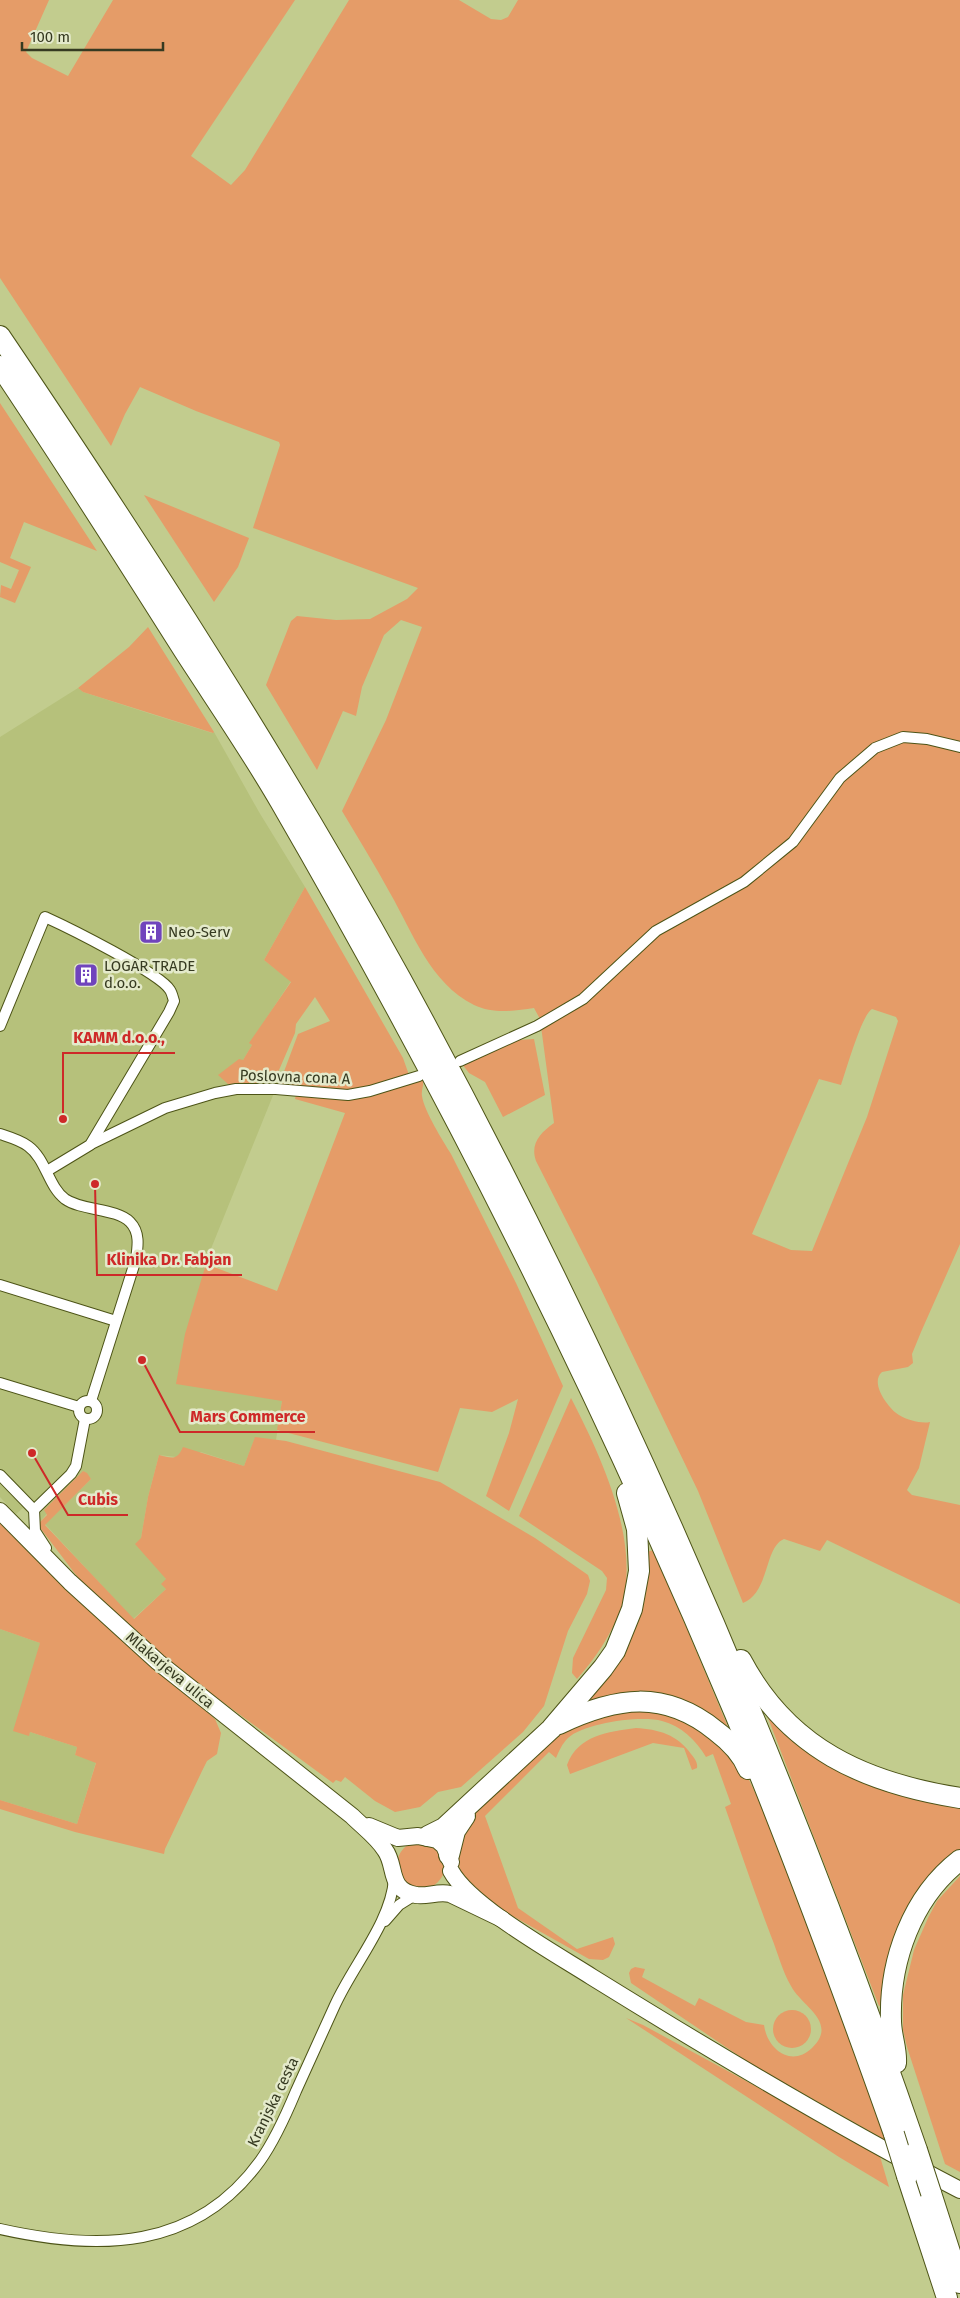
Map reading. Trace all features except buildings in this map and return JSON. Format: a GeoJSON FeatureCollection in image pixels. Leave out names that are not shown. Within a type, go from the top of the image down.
{"type":"FeatureCollection","features":[{"type":"Feature","properties":{"kind":"highway"},"geometry":{"type":"LineString","coordinates":[[0,336],[180,608],[291,789],[400,977],[504,1175],[550,1268],[618,1409],[716,1626],[789,1803],[895,2085],[960,2283]]}},
{"type":"Feature","properties":{"kind":"highway"},"geometry":{"type":"LineString","coordinates":[[0,366],[278,798],[387,991],[446,1102],[569,1344],[625,1463],[714,1664],[773,1810],[831,1959],[894,2134],[947,2298]]}},
{"type":"Feature","properties":{"kind":"highway"},"geometry":{"type":"LineString","coordinates":[[418,1837],[444,1828],[551,1729],[603,1668],[615,1650],[632,1610],[638,1585],[637,1529],[626,1488],[625,1463]]}},
{"type":"Feature","properties":{"kind":"highway"},"geometry":{"type":"LineString","coordinates":[[716,1626],[734,1646],[755,1684],[773,1708],[796,1732],[826,1754],[859,1772],[892,1784],[960,1798]]}},
{"type":"Feature","properties":{"kind":"highway"},"geometry":{"type":"LineString","coordinates":[[551,1729],[604,1705],[621,1702],[655,1703],[691,1713],[730,1744],[746,1764],[756,1791],[773,1810]]}},
{"type":"Feature","properties":{"kind":"highway"},"geometry":{"type":"LineString","coordinates":[[450,1863],[455,1831],[476,1800]]}},
{"type":"Feature","properties":{"kind":"highway"},"geometry":{"type":"LineString","coordinates":[[895,2085],[896,2058],[891,2021],[892,1990],[896,1964],[903,1941],[916,1911],[935,1883],[960,1860]]}},
{"type":"Feature","properties":{"kind":"main road","name":"Mlakarjeva ulica"},"geometry":{"type":"LineString","coordinates":[[0,1510],[70,1582],[165,1668],[352,1816]]}},
{"type":"Feature","properties":{"kind":"main road"},"geometry":{"type":"LineString","coordinates":[[352,1816],[391,1836],[437,1840],[444,1846],[456,1881],[502,1919],[715,2053],[960,2190]]}},
{"type":"Feature","properties":{"kind":"main road"},"geometry":{"type":"LineString","coordinates":[[352,1816],[380,1842],[391,1862],[394,1879],[406,1892],[415,1895],[450,1894],[502,1919]]}},
{"type":"Feature","properties":{"kind":"main road"},"geometry":{"type":"LineString","coordinates":[[391,1862],[394,1852],[400,1844],[418,1837]]}},
{"type":"Feature","properties":{"kind":"main road"},"geometry":{"type":"LineString","coordinates":[[432,1894],[448,1880],[450,1863]]}},
{"type":"Feature","properties":{"kind":"street"},"geometry":{"type":"LineString","coordinates":[[460,1061],[537,1026],[583,1000],[656,932],[744,882],[793,842],[840,778],[875,748],[904,737],[928,739],[960,747]]}},
{"type":"Feature","properties":{"kind":"street"},"geometry":{"type":"LineString","coordinates":[[0,1026],[45,917],[67,927],[151,975],[171,991],[174,1001],[169,1012],[110,1107],[90,1145]]}},
{"type":"Feature","properties":{"kind":"street","name":"Poslovna cona A"},"geometry":{"type":"LineString","coordinates":[[47,1171],[90,1145],[166,1108],[215,1093],[236,1089],[276,1089],[348,1095],[370,1091],[419,1076]]}},
{"type":"Feature","properties":{"kind":"street"},"geometry":{"type":"LineString","coordinates":[[0,1134],[28,1145],[35,1152],[60,1194],[67,1200],[122,1218],[130,1223],[138,1237],[136,1258],[91,1401]]}},
{"type":"Feature","properties":{"kind":"street"},"geometry":{"type":"LineString","coordinates":[[0,1285],[116,1321]]}},
{"type":"Feature","properties":{"kind":"street"},"geometry":{"type":"LineString","coordinates":[[0,1383],[79,1407]]}},
{"type":"Feature","properties":{"kind":"street"},"geometry":{"type":"LineString","coordinates":[[91,1401],[97,1406],[97,1413],[93,1418],[86,1419],[80,1414],[79,1407],[84,1402],[91,1401]]}},
{"type":"Feature","properties":{"kind":"street"},"geometry":{"type":"LineString","coordinates":[[34,1510],[71,1474],[76,1466],[86,1419]]}},
{"type":"Feature","properties":{"kind":"street"},"geometry":{"type":"LineString","coordinates":[[0,1476],[34,1510],[34,1525],[38,1537],[70,1582]]}},
{"type":"Feature","properties":{"kind":"street"},"geometry":{"type":"LineString","coordinates":[[375,1933],[390,1901],[394,1879]]}},
{"type":"Feature","properties":{"kind":"street"},"geometry":{"type":"LineString","coordinates":[[375,1933],[398,1905],[415,1895]]}},
{"type":"Feature","properties":{"kind":"street","name":"Kranjska cesta"},"geometry":{"type":"LineString","coordinates":[[0,2229],[68,2241],[121,2242],[165,2232],[194,2219],[218,2204],[251,2173],[268,2150],[343,1989],[375,1933]]}},
{"type":"Feature","properties":{"kind":"shaded area"},"geometry":{"type":"Polygon","coordinates":[[[0,0],[49,0],[26,52],[32,58],[68,76],[113,0],[295,0],[191,156],[231,185],[245,170],[349,0],[459,0],[491,19],[501,20],[508,17],[518,0],[960,0],[960,1244],[912,1354],[913,1363],[908,1367],[882,1372],[878,1383],[886,1402],[895,1412],[910,1420],[930,1422],[919,1468],[907,1490],[912,1495],[960,1505],[960,1604],[827,1540],[820,1551],[784,1539],[773,1551],[758,1589],[752,1597],[743,1603],[698,1491],[597,1281],[536,1161],[534,1155],[535,1144],[544,1131],[554,1123],[540,1019],[534,1008],[504,1011],[481,1008],[459,996],[446,984],[424,956],[342,811],[386,720],[422,627],[401,620],[384,635],[362,687],[356,716],[343,711],[317,770],[266,685],[291,621],[297,616],[336,620],[370,619],[407,599],[418,588],[253,528],[280,445],[279,442],[196,411],[140,387],[125,414],[111,446],[0,278],[0,0]],[[872,1009],[868,1013],[859,1032],[841,1085],[819,1079],[752,1234],[791,1250],[812,1251],[867,1117],[898,1021],[896,1017],[872,1009]]]}},
{"type":"Feature","properties":{"kind":"shaded area"},"geometry":{"type":"Polygon","coordinates":[[[0,403],[97,551],[24,522],[10,558],[31,567],[15,603],[0,597],[1,585],[11,589],[19,570],[0,562],[0,403]]]}},
{"type":"Feature","properties":{"kind":"shaded area"},"geometry":{"type":"Polygon","coordinates":[[[144,495],[249,538],[238,567],[214,602],[144,495]]]}},
{"type":"Feature","properties":{"kind":"shaded area"},"geometry":{"type":"Polygon","coordinates":[[[148,627],[213,733],[83,692],[78,688],[129,647],[148,627]]]}},
{"type":"Feature","properties":{"kind":"shaded area"},"geometry":{"type":"Polygon","coordinates":[[[78,688],[83,692],[151,714],[212,733],[214,732],[259,812],[305,887],[264,960],[291,981],[250,1043],[252,1045],[229,1084],[273,1084],[274,1093],[206,1261],[203,1277],[282,1401],[276,1440],[255,1438],[244,1466],[201,1452],[176,1457],[159,1455],[148,1497],[141,1538],[166,1579],[166,1589],[133,1619],[45,1524],[91,1479],[83,1471],[39,1523],[23,1508],[16,1514],[0,1497],[0,737],[78,688]]]}},
{"type":"Feature","properties":{"kind":"shaded area"},"geometry":{"type":"Polygon","coordinates":[[[305,887],[403,1058],[409,1075],[356,1090],[279,1085],[298,1034],[330,1021],[315,997],[296,1024],[295,1033],[273,1084],[228,1084],[218,1075],[239,1059],[243,1060],[252,1045],[249,1043],[291,982],[264,960],[305,887]]]}},
{"type":"Feature","properties":{"kind":"shaded area"},"geometry":{"type":"Polygon","coordinates":[[[534,1039],[545,1095],[503,1117],[485,1082],[469,1073],[462,1064],[519,1040],[534,1039]]]}},
{"type":"Feature","properties":{"kind":"shaded area"},"geometry":{"type":"Polygon","coordinates":[[[423,1080],[423,1102],[430,1118],[451,1154],[516,1283],[563,1386],[509,1511],[486,1496],[509,1433],[518,1399],[492,1412],[460,1408],[438,1472],[277,1430],[282,1401],[176,1384],[185,1334],[206,1264],[277,1291],[345,1113],[295,1099],[296,1095],[352,1099],[373,1096],[423,1080]]]}},
{"type":"Feature","properties":{"kind":"shaded area"},"geometry":{"type":"Polygon","coordinates":[[[571,1398],[606,1473],[623,1530],[626,1558],[626,1585],[620,1611],[602,1647],[577,1679],[572,1673],[573,1658],[606,1590],[607,1578],[602,1571],[519,1516],[571,1398]]]}},
{"type":"Feature","properties":{"kind":"shaded area"},"geometry":{"type":"Polygon","coordinates":[[[255,1437],[286,1441],[440,1482],[535,1538],[588,1575],[590,1581],[587,1594],[568,1631],[544,1706],[523,1732],[461,1787],[438,1792],[420,1807],[395,1812],[375,1801],[345,1777],[341,1782],[336,1780],[333,1783],[164,1659],[89,1592],[41,1529],[39,1523],[47,1515],[44,1510],[83,1471],[87,1473],[91,1479],[45,1525],[134,1619],[166,1589],[161,1584],[166,1579],[135,1544],[141,1538],[148,1497],[159,1455],[174,1457],[179,1455],[183,1447],[244,1466],[255,1437]]]}},
{"type":"Feature","properties":{"kind":"shaded area"},"geometry":{"type":"Polygon","coordinates":[[[0,1522],[138,1652],[215,1719],[221,1733],[217,1754],[207,1761],[164,1854],[75,1832],[0,1809],[0,1800],[77,1824],[96,1763],[75,1755],[77,1747],[30,1732],[29,1736],[13,1731],[40,1643],[0,1629],[0,1522]]]}},
{"type":"Feature","properties":{"kind":"shaded area"},"geometry":{"type":"Polygon","coordinates":[[[654,1550],[730,1732],[707,1715],[575,1707],[591,1689],[646,1552],[654,1550]]]}},
{"type":"Feature","properties":{"kind":"shaded area"},"geometry":{"type":"Polygon","coordinates":[[[0,1629],[40,1643],[29,1735],[30,1732],[77,1747],[75,1755],[96,1762],[77,1824],[0,1800],[0,1629]]]}},
{"type":"Feature","properties":{"kind":"shaded area"},"geometry":{"type":"Polygon","coordinates":[[[763,1705],[792,1732],[960,1801],[960,1851],[943,1866],[886,2003],[879,2006],[763,1705]]]}},
{"type":"Feature","properties":{"kind":"shaded area"},"geometry":{"type":"Polygon","coordinates":[[[608,1708],[681,1712],[741,1763],[760,1803],[838,2006],[885,2140],[751,2064],[631,1983],[629,1973],[631,1969],[635,1967],[645,1969],[642,1977],[695,2006],[699,1998],[746,2022],[764,2025],[770,2042],[781,2053],[788,2056],[804,2054],[812,2048],[819,2039],[822,2030],[820,2022],[796,1993],[783,1968],[725,1807],[731,1804],[713,1754],[706,1757],[693,1739],[682,1730],[669,1723],[653,1719],[627,1720],[586,1728],[568,1738],[556,1758],[549,1752],[485,1816],[518,1908],[577,1949],[613,1937],[615,1944],[609,1957],[603,1960],[589,1959],[491,1904],[462,1878],[455,1847],[469,1820],[492,1795],[562,1730],[608,1708]]]}},
{"type":"Feature","properties":{"kind":"shaded area"},"geometry":{"type":"Polygon","coordinates":[[[636,1728],[660,1732],[674,1738],[686,1747],[697,1763],[697,1768],[692,1770],[684,1748],[653,1743],[570,1774],[567,1765],[578,1747],[586,1741],[615,1731],[636,1728]]]}},
{"type":"Feature","properties":{"kind":"shaded area"},"geometry":{"type":"Polygon","coordinates":[[[416,1841],[426,1841],[438,1848],[445,1860],[445,1870],[438,1882],[426,1889],[416,1889],[408,1885],[401,1878],[397,1870],[397,1860],[401,1852],[408,1845],[416,1841]]]}},
{"type":"Feature","properties":{"kind":"shaded area"},"geometry":{"type":"Polygon","coordinates":[[[960,1876],[960,2172],[945,2164],[907,2047],[903,2030],[903,1995],[914,1950],[928,1918],[937,1901],[960,1876]]]}},
{"type":"Feature","properties":{"kind":"shaded area"},"geometry":{"type":"Polygon","coordinates":[[[792,2010],[799,2011],[805,2016],[810,2022],[810,2036],[805,2042],[799,2047],[792,2048],[785,2047],[779,2042],[774,2036],[773,2029],[774,2022],[779,2016],[785,2011],[792,2010]]]}},
{"type":"Feature","properties":{"kind":"shaded area"},"geometry":{"type":"Polygon","coordinates":[[[626,2018],[643,2025],[879,2153],[889,2187],[839,2157],[626,2018]]]}},
{"type":"Feature","properties":{"kind":"place","name":"Neo-Serv"},"geometry":{"type":"Point","coordinates":[151,932]}},
{"type":"Feature","properties":{"kind":"place","name":"LOGAR TRADE d.o.o."},"geometry":{"type":"Point","coordinates":[86,975]}},
{"type":"Feature","properties":{"kind":"place","name":"KAMM d.o.o.,"},"geometry":{"type":"Point","coordinates":[63,1119]}},
{"type":"Feature","properties":{"kind":"place","name":"Klinika Dr. Fabjan"},"geometry":{"type":"Point","coordinates":[95,1184]}},
{"type":"Feature","properties":{"kind":"place","name":"Mars Commerce"},"geometry":{"type":"Point","coordinates":[142,1360]}},
{"type":"Feature","properties":{"kind":"place","name":"Cubis"},"geometry":{"type":"Point","coordinates":[32,1453]}}]}
